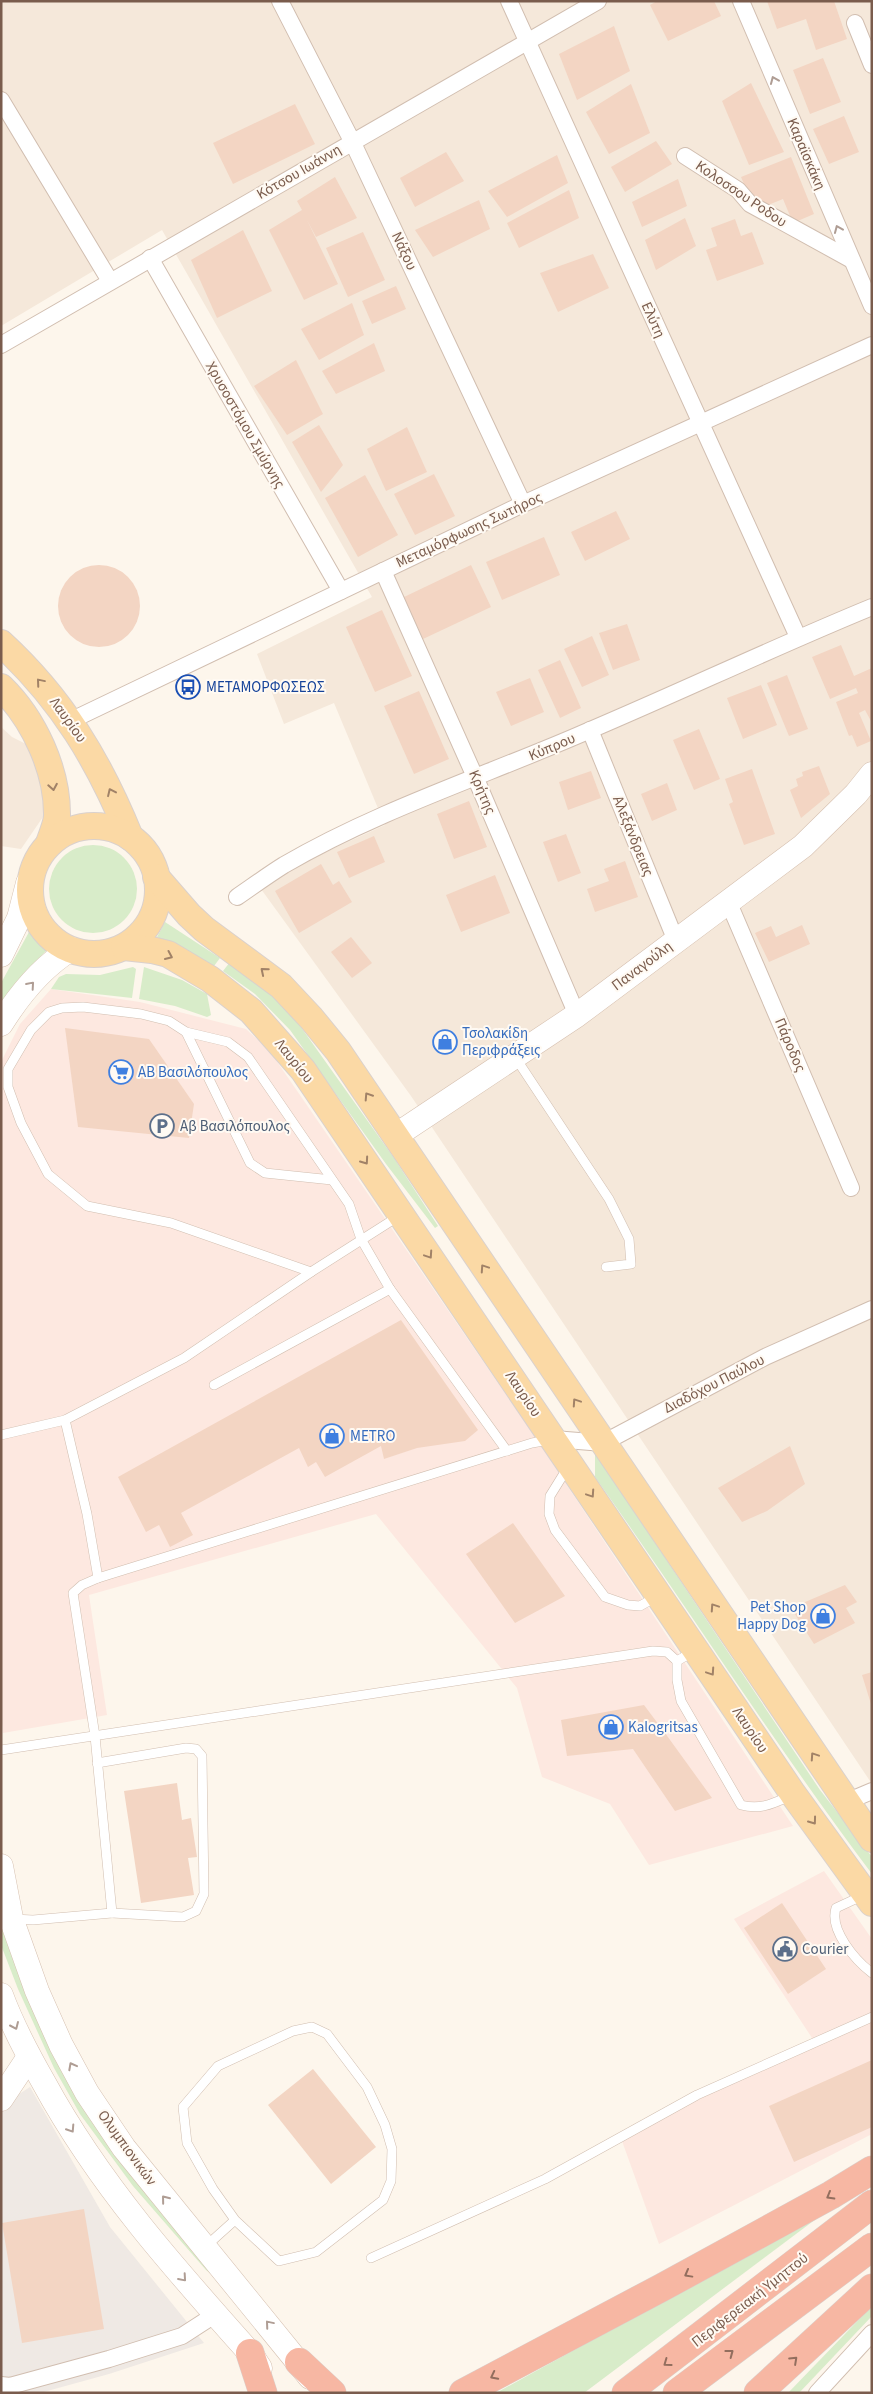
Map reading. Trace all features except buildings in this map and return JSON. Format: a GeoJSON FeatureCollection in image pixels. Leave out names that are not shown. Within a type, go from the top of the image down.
{"type":"FeatureCollection","features":[{"type":"Feature","properties":{"kind":"highway"},"geometry":{"type":"LineString","coordinates":[[462,2393],[670,2284],[831,2195],[872,2170]]}},
{"type":"Feature","properties":{"kind":"highway","name":"Περιφερειακή Υμηττού"},"geometry":{"type":"LineString","coordinates":[[626,2393],[872,2204]]}},
{"type":"Feature","properties":{"kind":"highway","name":"Περιφερειακή Υμηττού"},"geometry":{"type":"LineString","coordinates":[[677,2393],[872,2247]]}},
{"type":"Feature","properties":{"kind":"highway"},"geometry":{"type":"LineString","coordinates":[[758,2393],[872,2288]]}},
{"type":"Feature","properties":{"kind":"highway"},"geometry":{"type":"LineString","coordinates":[[250,2353],[263,2393]]}},
{"type":"Feature","properties":{"kind":"highway"},"geometry":{"type":"LineString","coordinates":[[299,2362],[332,2393]]}},
{"type":"Feature","properties":{"kind":"main road","name":"Λαυρίου"},"geometry":{"type":"LineString","coordinates":[[1,643],[26,666],[70,721],[102,773],[130,837],[147,855],[156,877],[159,892],[154,918],[137,938],[124,947]]}},
{"type":"Feature","properties":{"kind":"main road","name":"Λαυρίου"},"geometry":{"type":"LineString","coordinates":[[2,689],[24,716],[46,757],[54,789],[57,818],[49,843],[32,866],[28,883],[30,900],[38,921],[52,938],[71,949],[92,953],[124,947],[168,954],[210,979],[251,1011],[303,1070],[659,1595],[686,1655],[793,1794],[869,1898]]}},
{"type":"Feature","properties":{"kind":"main road","name":"Παναγούλη"},"geometry":{"type":"LineString","coordinates":[[394,1136],[577,1015],[803,846],[829,822],[872,774]]}},
{"type":"Feature","properties":{"kind":"main road","name":"Λαυρίου"},"geometry":{"type":"LineString","coordinates":[[49,843],[76,827],[97,825],[111,828],[130,837]]}},
{"type":"Feature","properties":{"kind":"main road","name":"Λαυρίου"},"geometry":{"type":"LineString","coordinates":[[156,877],[189,915],[276,981],[312,1018],[338,1051],[872,1839]]}},
{"type":"Feature","properties":{"kind":"main road"},"geometry":{"type":"LineString","coordinates":[[3,951],[19,918],[28,883]]}},
{"type":"Feature","properties":{"kind":"main road"},"geometry":{"type":"LineString","coordinates":[[1,1024],[17,1001],[46,967],[53,960],[71,949]]}},
{"type":"Feature","properties":{"kind":"main road","name":"Ολυμπιονικών"},"geometry":{"type":"LineString","coordinates":[[1,1866],[11,1918],[37,1991],[61,2045],[87,2093],[124,2148],[299,2362],[321,2393]]}},
{"type":"Feature","properties":{"kind":"main road"},"geometry":{"type":"LineString","coordinates":[[1,1995],[29,2057],[60,2113],[96,2168],[137,2224],[250,2353],[276,2393]]}},
{"type":"Feature","properties":{"kind":"main road"},"geometry":{"type":"LineString","coordinates":[[1,2099],[29,2057]]}},
{"type":"Feature","properties":{"kind":"street","name":"Νάξου"},"geometry":{"type":"LineString","coordinates":[[280,1],[352,141],[523,504]]}},
{"type":"Feature","properties":{"kind":"street","name":"Ελύτη"},"geometry":{"type":"LineString","coordinates":[[509,1],[798,637]]}},
{"type":"Feature","properties":{"kind":"street","name":"Κότσου Ιωάννη"},"geometry":{"type":"LineString","coordinates":[[1,344],[598,1]]}},
{"type":"Feature","properties":{"kind":"street","name":"Καραϊσκάκη"},"geometry":{"type":"LineString","coordinates":[[741,1],[850,259],[872,306]]}},
{"type":"Feature","properties":{"kind":"street"},"geometry":{"type":"LineString","coordinates":[[855,24],[872,65]]}},
{"type":"Feature","properties":{"kind":"street"},"geometry":{"type":"LineString","coordinates":[[1,100],[110,281]]}},
{"type":"Feature","properties":{"kind":"street","name":"Κολοσσου Ροδου"},"geometry":{"type":"LineString","coordinates":[[685,156],[738,190],[750,204],[850,259]]}},
{"type":"Feature","properties":{"kind":"street","name":"Χρυσοστόμου Σμύρνης"},"geometry":{"type":"LineString","coordinates":[[150,258],[341,591]]}},
{"type":"Feature","properties":{"kind":"street","name":"Μεταμόρφωσης Σωτήρος"},"geometry":{"type":"LineString","coordinates":[[70,721],[523,504],[872,345]]}},
{"type":"Feature","properties":{"kind":"street","name":"Κρήτης"},"geometry":{"type":"LineString","coordinates":[[383,571],[476,778],[577,1015]]}},
{"type":"Feature","properties":{"kind":"street","name":"Κύπρου"},"geometry":{"type":"LineString","coordinates":[[237,897],[284,866],[315,849],[404,807],[590,730],[798,637],[872,607]]}},
{"type":"Feature","properties":{"kind":"street","name":"Αλεξάνδρειας"},"geometry":{"type":"LineString","coordinates":[[590,730],[676,940]]}},
{"type":"Feature","properties":{"kind":"street","name":"Πάροδος"},"geometry":{"type":"LineString","coordinates":[[728,901],[851,1188]]}},
{"type":"Feature","properties":{"kind":"street","name":"Διαδόχου Παύλου"},"geometry":{"type":"LineString","coordinates":[[603,1443],[765,1357],[872,1310]]}},
{"type":"Feature","properties":{"kind":"street"},"geometry":{"type":"LineString","coordinates":[[554,1439],[603,1443]]}},
{"type":"Feature","properties":{"kind":"street"},"geometry":{"type":"LineString","coordinates":[[846,1802],[872,1792]]}},
{"type":"Feature","properties":{"kind":"street"},"geometry":{"type":"LineString","coordinates":[[1,2385],[10,2386],[182,2336],[216,2314]]}},
{"type":"Feature","properties":{"kind":"street"},"geometry":{"type":"LineString","coordinates":[[817,2393],[872,2333]]}},
{"type":"Feature","properties":{"kind":"lane"},"geometry":{"type":"LineString","coordinates":[[310,1272],[172,1222],[87,1206],[48,1174],[21,1123],[8,1087],[8,1068],[31,1030],[49,1012],[62,1008],[83,1007],[141,1014],[169,1021],[186,1032],[228,1042],[248,1057],[349,1204],[361,1239],[390,1289],[507,1451]]}},
{"type":"Feature","properties":{"kind":"lane"},"geometry":{"type":"LineString","coordinates":[[186,1032],[250,1163],[265,1173],[332,1180]]}},
{"type":"Feature","properties":{"kind":"lane"},"geometry":{"type":"LineString","coordinates":[[515,1056],[608,1199],[629,1239],[631,1264],[606,1267]]}},
{"type":"Feature","properties":{"kind":"lane"},"geometry":{"type":"LineString","coordinates":[[1,1436],[65,1420],[184,1358],[310,1272],[402,1214]]}},
{"type":"Feature","properties":{"kind":"lane"},"geometry":{"type":"LineString","coordinates":[[214,1385],[390,1289]]}},
{"type":"Feature","properties":{"kind":"lane"},"geometry":{"type":"LineString","coordinates":[[65,1420],[87,1514],[98,1578]]}},
{"type":"Feature","properties":{"kind":"lane"},"geometry":{"type":"LineString","coordinates":[[112,1913],[95,1736],[73,1593],[82,1585],[98,1578],[532,1443],[554,1439]]}},
{"type":"Feature","properties":{"kind":"lane"},"geometry":{"type":"LineString","coordinates":[[570,1462],[550,1496],[549,1514],[555,1530],[606,1597],[628,1605],[640,1606],[659,1595]]}},
{"type":"Feature","properties":{"kind":"lane"},"geometry":{"type":"LineString","coordinates":[[1,1750],[653,1651],[686,1655],[677,1680],[681,1701],[740,1805],[755,1808],[768,1806],[793,1794]]}},
{"type":"Feature","properties":{"kind":"lane"},"geometry":{"type":"LineString","coordinates":[[11,1918],[33,1920],[112,1913],[182,1917],[196,1911],[204,1894],[202,1756],[196,1749],[186,1748],[97,1763]]}},
{"type":"Feature","properties":{"kind":"lane"},"geometry":{"type":"LineString","coordinates":[[869,1898],[836,1908],[833,1918],[838,1930],[860,1964],[872,1974]]}},
{"type":"Feature","properties":{"kind":"lane"},"geometry":{"type":"LineString","coordinates":[[371,2258],[545,2179],[697,2095],[872,2017]]}},
{"type":"Feature","properties":{"kind":"lane"},"geometry":{"type":"LineString","coordinates":[[312,2027],[327,2034],[367,2087],[385,2125],[392,2149],[391,2181],[383,2200],[316,2252],[280,2261],[235,2220],[213,2189],[186,2143],[183,2107],[218,2066],[293,2032],[312,2027]]}},
{"type":"Feature","properties":{"kind":"lane"},"geometry":{"type":"LineString","coordinates":[[204,2247],[235,2220]]}},
{"type":"Feature","properties":{"kind":"shaded area"},"geometry":{"type":"Polygon","coordinates":[[[1,1],[872,1],[872,1784],[411,1096],[261,889],[295,866],[385,825],[334,703],[284,724],[257,654],[372,597],[162,230],[1,326],[1,1]]]}},
{"type":"Feature","properties":{"kind":"shaded area"},"geometry":{"type":"Polygon","coordinates":[[[1,727],[12,737],[36,749],[45,814],[21,849],[1,846],[1,727]]]}},
{"type":"Feature","properties":{"kind":"shaded area"},"geometry":{"type":"Polygon","coordinates":[[[51,989],[140,1002],[246,1029],[269,1050],[533,1434],[793,1826],[649,1865],[610,1804],[542,1777],[517,1688],[376,1514],[89,1595],[107,1715],[3,1733],[1,1714],[1,1062],[20,1024],[51,989]]]}},
{"type":"Feature","properties":{"kind":"shaded area"},"geometry":{"type":"Polygon","coordinates":[[[824,1871],[872,1939],[872,2134],[659,2244],[622,2141],[696,2093],[814,2041],[734,1919],[824,1871]]]}},
{"type":"Feature","properties":{"kind":"shaded area"},"geometry":{"type":"Polygon","coordinates":[[[30,2087],[110,2227],[204,2343],[109,2374],[40,2393],[1,2393],[1,2106],[30,2087]]]}},
{"type":"Feature","properties":{"kind":"green space"},"geometry":{"type":"Polygon","coordinates":[[[93,845],[110,849],[124,858],[133,872],[137,889],[133,906],[124,920],[110,929],[93,933],[76,929],[62,920],[53,906],[49,889],[53,872],[62,858],[76,849],[93,845]]]}},
{"type":"Feature","properties":{"kind":"green space"},"geometry":{"type":"Polygon","coordinates":[[[165,922],[220,958],[214,966],[157,937],[165,922]]]}},
{"type":"Feature","properties":{"kind":"green space"},"geometry":{"type":"Polygon","coordinates":[[[29,932],[47,950],[17,981],[1,1002],[1,983],[29,932]]]}},
{"type":"Feature","properties":{"kind":"green space"},"geometry":{"type":"Polygon","coordinates":[[[230,962],[283,1005],[298,1023],[394,1158],[438,1226],[435,1228],[386,1164],[290,1030],[255,994],[223,971],[230,962]]]}},
{"type":"Feature","properties":{"kind":"green space"},"geometry":{"type":"Polygon","coordinates":[[[133,967],[136,969],[132,998],[51,989],[59,977],[66,974],[100,975],[133,967]]]}},
{"type":"Feature","properties":{"kind":"green space"},"geometry":{"type":"Polygon","coordinates":[[[144,967],[182,980],[207,994],[211,1015],[207,1017],[175,1006],[139,999],[144,967]]]}},
{"type":"Feature","properties":{"kind":"green space"},"geometry":{"type":"Polygon","coordinates":[[[595,1453],[820,1790],[872,1857],[872,1874],[766,1726],[595,1477],[595,1453]]]}},
{"type":"Feature","properties":{"kind":"green space"},"geometry":{"type":"Polygon","coordinates":[[[1,1918],[28,1987],[236,2294],[206,2270],[133,2186],[80,2114],[54,2068],[18,1989],[1,1945],[1,1918]]]}},
{"type":"Feature","properties":{"kind":"green space"},"geometry":{"type":"Polygon","coordinates":[[[828,2210],[584,2393],[496,2393],[828,2210]]]}},
{"type":"Feature","properties":{"kind":"green space"},"geometry":{"type":"Polygon","coordinates":[[[872,2306],[872,2316],[799,2393],[788,2393],[872,2306]]]}},
{"type":"Feature","properties":{"kind":"place","name":"ΜΕΤΑΜΟΡΦΩΣΕΩΣ"},"geometry":{"type":"Point","coordinates":[188,687]}},
{"type":"Feature","properties":{"kind":"place","name":"Τσολακίδη Περιφράξεις"},"geometry":{"type":"Point","coordinates":[445,1042]}},
{"type":"Feature","properties":{"kind":"place","name":"ΑΒ Βασιλόπουλος"},"geometry":{"type":"Point","coordinates":[121,1072]}},
{"type":"Feature","properties":{"kind":"place","name":"Αβ Βασιλόπουλος"},"geometry":{"type":"Point","coordinates":[162,1126]}},
{"type":"Feature","properties":{"kind":"place","name":"METRO"},"geometry":{"type":"Point","coordinates":[332,1436]}},
{"type":"Feature","properties":{"kind":"place","name":"Pet Shop Happy Dog"},"geometry":{"type":"Point","coordinates":[823,1616]}},
{"type":"Feature","properties":{"kind":"place","name":"Kalogritsas"},"geometry":{"type":"Point","coordinates":[611,1727]}},
{"type":"Feature","properties":{"kind":"place","name":"Courier"},"geometry":{"type":"Point","coordinates":[785,1949]}}]}
